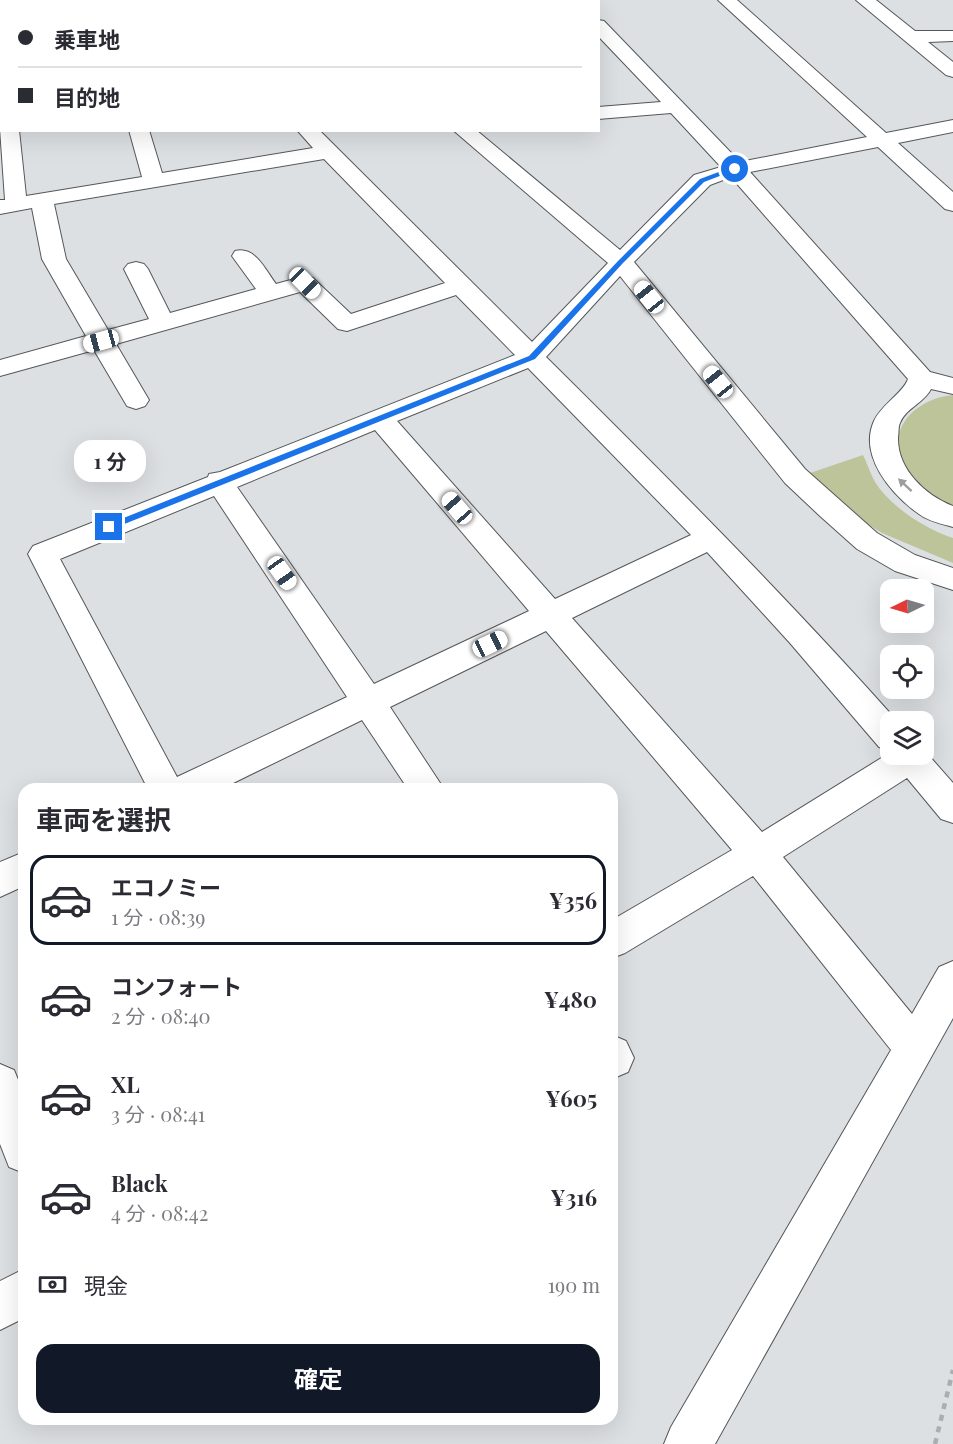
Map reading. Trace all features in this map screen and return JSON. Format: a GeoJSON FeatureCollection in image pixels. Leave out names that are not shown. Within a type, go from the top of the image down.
{"type":"FeatureCollection","features":[{"type":"Feature","properties":{"kind":"street"},"geometry":{"type":"LineString","coordinates":[[728,0],[953,204]]}},
{"type":"Feature","properties":{"kind":"street"},"geometry":{"type":"LineString","coordinates":[[865,0],[953,71]]}},
{"type":"Feature","properties":{"kind":"street"},"geometry":{"type":"LineString","coordinates":[[600,27],[735,169],[921,378],[953,386]]}},
{"type":"Feature","properties":{"kind":"street"},"geometry":{"type":"LineString","coordinates":[[911,37],[953,36]]}},
{"type":"Feature","properties":{"kind":"street"},"geometry":{"type":"LineString","coordinates":[[600,49],[621,48]]}},
{"type":"Feature","properties":{"kind":"street"},"geometry":{"type":"LineString","coordinates":[[600,113],[676,107]]}},
{"type":"Feature","properties":{"kind":"street"},"geometry":{"type":"LineString","coordinates":[[163,783],[43,554],[532,357],[702,180],[735,169],[953,126]]}},
{"type":"Feature","properties":{"kind":"street"},"geometry":{"type":"LineString","coordinates":[[9,132],[8,206],[327,152]]}},
{"type":"Feature","properties":{"kind":"street"},"geometry":{"type":"LineString","coordinates":[[139,132],[154,181]]}},
{"type":"Feature","properties":{"kind":"street"},"geometry":{"type":"LineString","coordinates":[[309,132],[711,538],[801,634],[880,724]]}},
{"type":"Feature","properties":{"kind":"street"},"geometry":{"type":"LineString","coordinates":[[465,132],[621,262],[795,476],[867,541],[905,563],[953,579]]}},
{"type":"Feature","properties":{"kind":"street"},"geometry":{"type":"LineString","coordinates":[[42,201],[54,259],[136,400]]}},
{"type":"Feature","properties":{"kind":"street"},"geometry":{"type":"LineString","coordinates":[[243,256],[270,292]]}},
{"type":"Feature","properties":{"kind":"street"},"geometry":{"type":"LineString","coordinates":[[136,270],[164,324]]}},
{"type":"Feature","properties":{"kind":"street"},"geometry":{"type":"LineString","coordinates":[[0,368],[305,283],[347,324],[459,286]]}},
{"type":"Feature","properties":{"kind":"street"},"geometry":{"type":"LineString","coordinates":[[921,378],[917,391],[902,402],[886,423],[884,452],[898,480],[930,508],[953,517]]}},
{"type":"Feature","properties":{"kind":"street"},"geometry":{"type":"LineString","coordinates":[[380,419],[758,854],[914,1048]]}},
{"type":"Feature","properties":{"kind":"street"},"geometry":{"type":"LineString","coordinates":[[219,482],[424,783]]}},
{"type":"Feature","properties":{"kind":"street"},"geometry":{"type":"LineString","coordinates":[[199,783],[711,538]]}},
{"type":"Feature","properties":{"kind":"street"},"geometry":{"type":"LineString","coordinates":[[618,936],[758,854],[878,777],[889,765]]}},
{"type":"Feature","properties":{"kind":"street"},"geometry":{"type":"LineString","coordinates":[[916,765],[953,808]]}},
{"type":"Feature","properties":{"kind":"street"},"geometry":{"type":"LineString","coordinates":[[0,880],[18,871]]}},
{"type":"Feature","properties":{"kind":"street"},"geometry":{"type":"LineString","coordinates":[[688,1444],[953,980]]}},
{"type":"Feature","properties":{"kind":"street"},"geometry":{"type":"LineString","coordinates":[[0,1084],[18,1135]]}},
{"type":"Feature","properties":{"kind":"street"},"geometry":{"type":"LineString","coordinates":[[0,1307],[18,1296]]}},
{"type":"Feature","properties":{"kind":"path"},"geometry":{"type":"LineString","coordinates":[[935,1444],[953,1370]]}},
{"type":"Feature","properties":{"kind":"green space"},"geometry":{"type":"Polygon","coordinates":[[[953,395],[953,507],[931,494],[912,476],[898,448],[899,435],[912,412],[938,398],[953,395]]]}},
{"type":"Feature","properties":{"kind":"green space"},"geometry":{"type":"Polygon","coordinates":[[[863,455],[877,485],[892,502],[922,524],[953,538],[953,563],[882,533],[848,512],[810,473],[863,455]]]}},
{"type":"Feature","properties":{"kind":"route"},"geometry":{"type":"LineString","coordinates":[[109,527],[532,357],[702,180],[735,169]]}}]}
